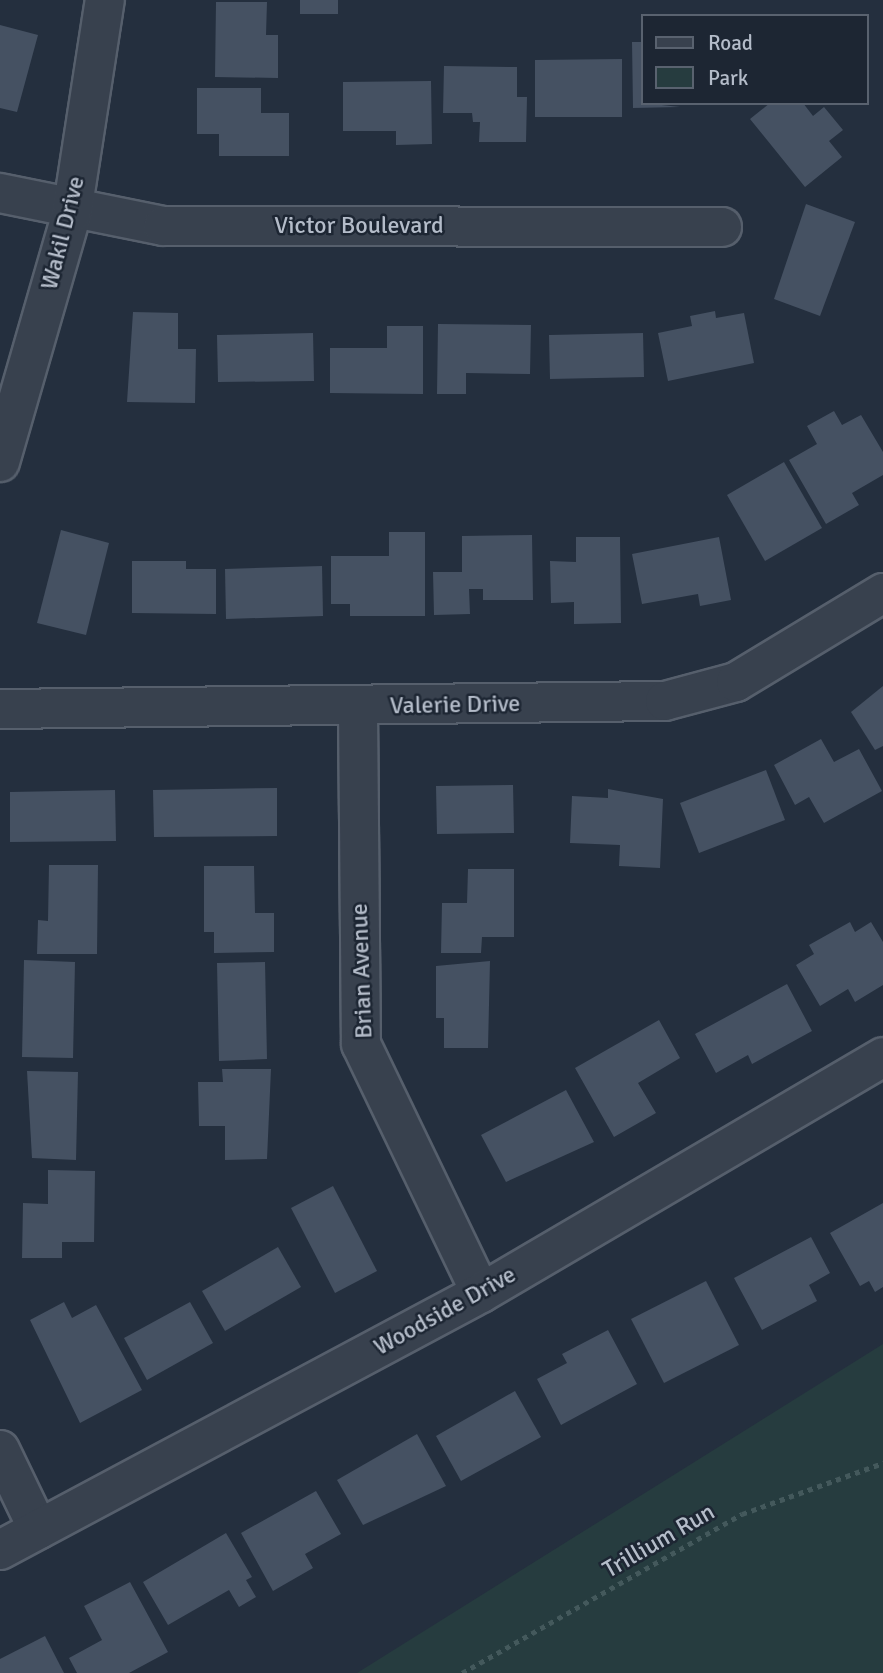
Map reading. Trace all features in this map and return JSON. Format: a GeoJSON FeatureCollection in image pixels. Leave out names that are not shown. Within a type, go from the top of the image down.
{"type":"FeatureCollection","features":[{"type":"Feature","properties":{"kind":"street","name":"Wakil Drive"},"geometry":{"type":"LineString","coordinates":[[0,462],[72,212],[105,0]]}},
{"type":"Feature","properties":{"kind":"street","name":"Victor Boulevard"},"geometry":{"type":"LineString","coordinates":[[0,193],[72,212],[163,226],[722,227]]}},
{"type":"Feature","properties":{"kind":"street","name":"Valerie Drive"},"geometry":{"type":"LineString","coordinates":[[0,709],[358,708],[665,701],[736,682],[883,593]]}},
{"type":"Feature","properties":{"kind":"street","name":"Brian Avenue"},"geometry":{"type":"LineString","coordinates":[[358,708],[361,1044],[481,1293]]}},
{"type":"Feature","properties":{"kind":"street","name":"Woodside Drive"},"geometry":{"type":"LineString","coordinates":[[0,1550],[481,1293],[883,1057]]}},
{"type":"Feature","properties":{"kind":"street"},"geometry":{"type":"LineString","coordinates":[[0,1450],[38,1529]]}},
{"type":"Feature","properties":{"kind":"path","name":"Trillium Run"},"geometry":{"type":"LineString","coordinates":[[462,1673],[742,1514],[883,1463]]}},
{"type":"Feature","properties":{"kind":"green space"},"geometry":{"type":"Polygon","coordinates":[[[883,1344],[883,1673],[357,1673],[883,1344]]]}},
{"type":"Feature","properties":{"kind":"building"},"geometry":{"type":"Polygon","coordinates":[[[300,0],[338,0],[338,14],[300,14],[300,0]]]}},
{"type":"Feature","properties":{"kind":"building"},"geometry":{"type":"Polygon","coordinates":[[[216,2],[267,2],[266,35],[278,35],[278,78],[215,77],[216,2]]]}},
{"type":"Feature","properties":{"kind":"building"},"geometry":{"type":"Polygon","coordinates":[[[0,25],[38,35],[17,112],[0,108],[0,25]]]}},
{"type":"Feature","properties":{"kind":"building"},"geometry":{"type":"Polygon","coordinates":[[[632,42],[642,42],[642,105],[680,107],[633,108],[632,42]]]}},
{"type":"Feature","properties":{"kind":"building"},"geometry":{"type":"Polygon","coordinates":[[[622,59],[622,117],[535,117],[535,60],[622,59]]]}},
{"type":"Feature","properties":{"kind":"building"},"geometry":{"type":"Polygon","coordinates":[[[444,66],[517,67],[517,97],[527,97],[526,142],[479,142],[480,122],[473,122],[472,113],[443,113],[444,66]]]}},
{"type":"Feature","properties":{"kind":"building"},"geometry":{"type":"Polygon","coordinates":[[[431,81],[432,144],[396,145],[396,131],[343,131],[343,82],[431,81]]]}},
{"type":"Feature","properties":{"kind":"building"},"geometry":{"type":"Polygon","coordinates":[[[197,88],[261,88],[261,113],[289,113],[289,156],[219,156],[219,134],[197,134],[197,88]]]}},
{"type":"Feature","properties":{"kind":"building"},"geometry":{"type":"Polygon","coordinates":[[[768,105],[805,105],[813,116],[824,107],[843,130],[829,141],[842,157],[805,187],[750,119],[768,105]]]}},
{"type":"Feature","properties":{"kind":"building"},"geometry":{"type":"Polygon","coordinates":[[[806,204],[855,222],[820,316],[774,299],[806,204]]]}},
{"type":"Feature","properties":{"kind":"building"},"geometry":{"type":"Polygon","coordinates":[[[715,311],[716,318],[744,313],[754,363],[668,381],[658,333],[692,326],[690,316],[715,311]]]}},
{"type":"Feature","properties":{"kind":"building"},"geometry":{"type":"Polygon","coordinates":[[[133,312],[178,313],[178,349],[196,349],[195,403],[127,402],[133,312]]]}},
{"type":"Feature","properties":{"kind":"building"},"geometry":{"type":"Polygon","coordinates":[[[438,324],[531,325],[530,374],[466,373],[466,394],[437,394],[438,324]]]}},
{"type":"Feature","properties":{"kind":"building"},"geometry":{"type":"Polygon","coordinates":[[[387,326],[423,326],[423,394],[330,393],[330,348],[387,348],[387,326]]]}},
{"type":"Feature","properties":{"kind":"building"},"geometry":{"type":"Polygon","coordinates":[[[313,333],[314,381],[218,382],[217,335],[313,333]]]}},
{"type":"Feature","properties":{"kind":"building"},"geometry":{"type":"Polygon","coordinates":[[[643,333],[644,377],[550,379],[549,335],[643,333]]]}},
{"type":"Feature","properties":{"kind":"building"},"geometry":{"type":"Polygon","coordinates":[[[834,411],[842,425],[861,415],[883,452],[883,475],[852,493],[859,505],[826,524],[789,460],[817,444],[807,426],[834,411]]]}},
{"type":"Feature","properties":{"kind":"building"},"geometry":{"type":"Polygon","coordinates":[[[784,462],[822,528],[765,561],[727,495],[784,462]]]}},
{"type":"Feature","properties":{"kind":"building"},"geometry":{"type":"Polygon","coordinates":[[[61,530],[109,543],[86,635],[37,623],[61,530]]]}},
{"type":"Feature","properties":{"kind":"building"},"geometry":{"type":"Polygon","coordinates":[[[389,532],[425,532],[425,616],[350,616],[350,604],[331,604],[331,556],[389,556],[389,532]]]}},
{"type":"Feature","properties":{"kind":"building"},"geometry":{"type":"Polygon","coordinates":[[[532,535],[533,600],[483,600],[483,589],[469,589],[470,614],[434,615],[433,572],[462,572],[462,536],[532,535]]]}},
{"type":"Feature","properties":{"kind":"building"},"geometry":{"type":"Polygon","coordinates":[[[576,537],[620,537],[621,623],[574,624],[574,602],[551,603],[550,561],[576,562],[576,537]]]}},
{"type":"Feature","properties":{"kind":"building"},"geometry":{"type":"Polygon","coordinates":[[[719,537],[731,600],[700,606],[698,594],[642,604],[632,554],[719,537]]]}},
{"type":"Feature","properties":{"kind":"building"},"geometry":{"type":"Polygon","coordinates":[[[132,561],[186,561],[186,569],[216,569],[216,614],[132,613],[132,561]]]}},
{"type":"Feature","properties":{"kind":"building"},"geometry":{"type":"Polygon","coordinates":[[[322,566],[323,616],[226,619],[225,569],[322,566]]]}},
{"type":"Feature","properties":{"kind":"building"},"geometry":{"type":"Polygon","coordinates":[[[883,686],[883,746],[875,750],[851,712],[883,686]]]}},
{"type":"Feature","properties":{"kind":"building"},"geometry":{"type":"Polygon","coordinates":[[[821,739],[834,762],[859,749],[882,791],[824,823],[809,797],[795,805],[774,765],[821,739]]]}},
{"type":"Feature","properties":{"kind":"building"},"geometry":{"type":"Polygon","coordinates":[[[766,770],[785,820],[699,853],[680,803],[766,770]]]}},
{"type":"Feature","properties":{"kind":"building"},"geometry":{"type":"Polygon","coordinates":[[[513,785],[514,833],[437,834],[436,786],[513,785]]]}},
{"type":"Feature","properties":{"kind":"building"},"geometry":{"type":"Polygon","coordinates":[[[277,788],[277,836],[154,837],[153,790],[277,788]]]}},
{"type":"Feature","properties":{"kind":"building"},"geometry":{"type":"Polygon","coordinates":[[[608,789],[663,799],[660,868],[619,866],[620,845],[570,843],[572,796],[608,798],[608,789]]]}},
{"type":"Feature","properties":{"kind":"building"},"geometry":{"type":"Polygon","coordinates":[[[115,790],[116,841],[10,842],[10,792],[115,790]]]}},
{"type":"Feature","properties":{"kind":"building"},"geometry":{"type":"Polygon","coordinates":[[[49,865],[98,865],[97,954],[37,954],[38,920],[48,921],[49,865]]]}},
{"type":"Feature","properties":{"kind":"building"},"geometry":{"type":"Polygon","coordinates":[[[204,866],[254,866],[255,913],[274,913],[274,952],[214,953],[214,932],[204,932],[204,866]]]}},
{"type":"Feature","properties":{"kind":"building"},"geometry":{"type":"Polygon","coordinates":[[[468,869],[514,869],[514,937],[482,937],[481,953],[441,953],[442,903],[467,903],[468,869]]]}},
{"type":"Feature","properties":{"kind":"building"},"geometry":{"type":"Polygon","coordinates":[[[850,922],[855,932],[871,922],[883,942],[883,985],[855,1002],[848,989],[820,1006],[796,965],[814,954],[809,945],[850,922]]]}},
{"type":"Feature","properties":{"kind":"building"},"geometry":{"type":"Polygon","coordinates":[[[24,960],[75,962],[73,1058],[22,1057],[24,960]]]}},
{"type":"Feature","properties":{"kind":"building"},"geometry":{"type":"Polygon","coordinates":[[[490,961],[488,1048],[444,1048],[444,1018],[436,1018],[436,966],[490,961]]]}},
{"type":"Feature","properties":{"kind":"building"},"geometry":{"type":"Polygon","coordinates":[[[265,962],[267,1059],[219,1061],[217,963],[265,962]]]}},
{"type":"Feature","properties":{"kind":"building"},"geometry":{"type":"Polygon","coordinates":[[[787,984],[812,1031],[752,1064],[748,1055],[716,1073],[695,1034],[787,984]]]}},
{"type":"Feature","properties":{"kind":"building"},"geometry":{"type":"Polygon","coordinates":[[[659,1020],[680,1058],[638,1083],[656,1113],[614,1137],[575,1068],[659,1020]]]}},
{"type":"Feature","properties":{"kind":"building"},"geometry":{"type":"Polygon","coordinates":[[[222,1069],[271,1069],[267,1159],[225,1160],[225,1126],[199,1126],[198,1082],[223,1082],[222,1069]]]}},
{"type":"Feature","properties":{"kind":"building"},"geometry":{"type":"Polygon","coordinates":[[[27,1071],[78,1072],[76,1160],[32,1158],[27,1071]]]}},
{"type":"Feature","properties":{"kind":"building"},"geometry":{"type":"Polygon","coordinates":[[[566,1090],[594,1142],[506,1182],[481,1135],[566,1090]]]}},
{"type":"Feature","properties":{"kind":"building"},"geometry":{"type":"Polygon","coordinates":[[[48,1170],[95,1171],[94,1242],[62,1242],[62,1258],[22,1258],[23,1203],[48,1204],[48,1170]]]}},
{"type":"Feature","properties":{"kind":"building"},"geometry":{"type":"Polygon","coordinates":[[[333,1186],[377,1271],[335,1293],[291,1208],[333,1186]]]}},
{"type":"Feature","properties":{"kind":"building"},"geometry":{"type":"Polygon","coordinates":[[[883,1203],[883,1287],[875,1292],[869,1281],[860,1286],[830,1233],[883,1203]]]}},
{"type":"Feature","properties":{"kind":"building"},"geometry":{"type":"Polygon","coordinates":[[[811,1237],[830,1273],[809,1285],[817,1301],[762,1330],[734,1278],[811,1237]]]}},
{"type":"Feature","properties":{"kind":"building"},"geometry":{"type":"Polygon","coordinates":[[[278,1247],[301,1287],[225,1331],[202,1291],[278,1247]]]}},
{"type":"Feature","properties":{"kind":"building"},"geometry":{"type":"Polygon","coordinates":[[[706,1281],[739,1345],[664,1383],[631,1319],[706,1281]]]}},
{"type":"Feature","properties":{"kind":"building"},"geometry":{"type":"Polygon","coordinates":[[[64,1302],[72,1318],[96,1305],[142,1390],[80,1423],[30,1320],[64,1302]]]}},
{"type":"Feature","properties":{"kind":"building"},"geometry":{"type":"Polygon","coordinates":[[[190,1302],[213,1343],[147,1380],[124,1338],[190,1302]]]}},
{"type":"Feature","properties":{"kind":"building"},"geometry":{"type":"Polygon","coordinates":[[[608,1330],[637,1384],[561,1425],[537,1379],[567,1363],[562,1354],[608,1330]]]}},
{"type":"Feature","properties":{"kind":"building"},"geometry":{"type":"Polygon","coordinates":[[[515,1391],[541,1437],[461,1481],[436,1436],[515,1391]]]}},
{"type":"Feature","properties":{"kind":"building"},"geometry":{"type":"Polygon","coordinates":[[[417,1434],[446,1486],[363,1525],[337,1480],[417,1434]]]}},
{"type":"Feature","properties":{"kind":"building"},"geometry":{"type":"Polygon","coordinates":[[[316,1491],[341,1534],[305,1554],[313,1568],[273,1591],[241,1533],[316,1491]]]}},
{"type":"Feature","properties":{"kind":"building"},"geometry":{"type":"Polygon","coordinates":[[[226,1533],[252,1577],[246,1580],[256,1597],[239,1607],[229,1590],[168,1625],[143,1582],[226,1533]]]}},
{"type":"Feature","properties":{"kind":"building"},"geometry":{"type":"Polygon","coordinates":[[[130,1582],[168,1652],[129,1673],[77,1673],[69,1658],[102,1640],[84,1606],[130,1582]]]}},
{"type":"Feature","properties":{"kind":"building"},"geometry":{"type":"Polygon","coordinates":[[[45,1636],[64,1673],[0,1673],[0,1659],[45,1636]]]}}]}
